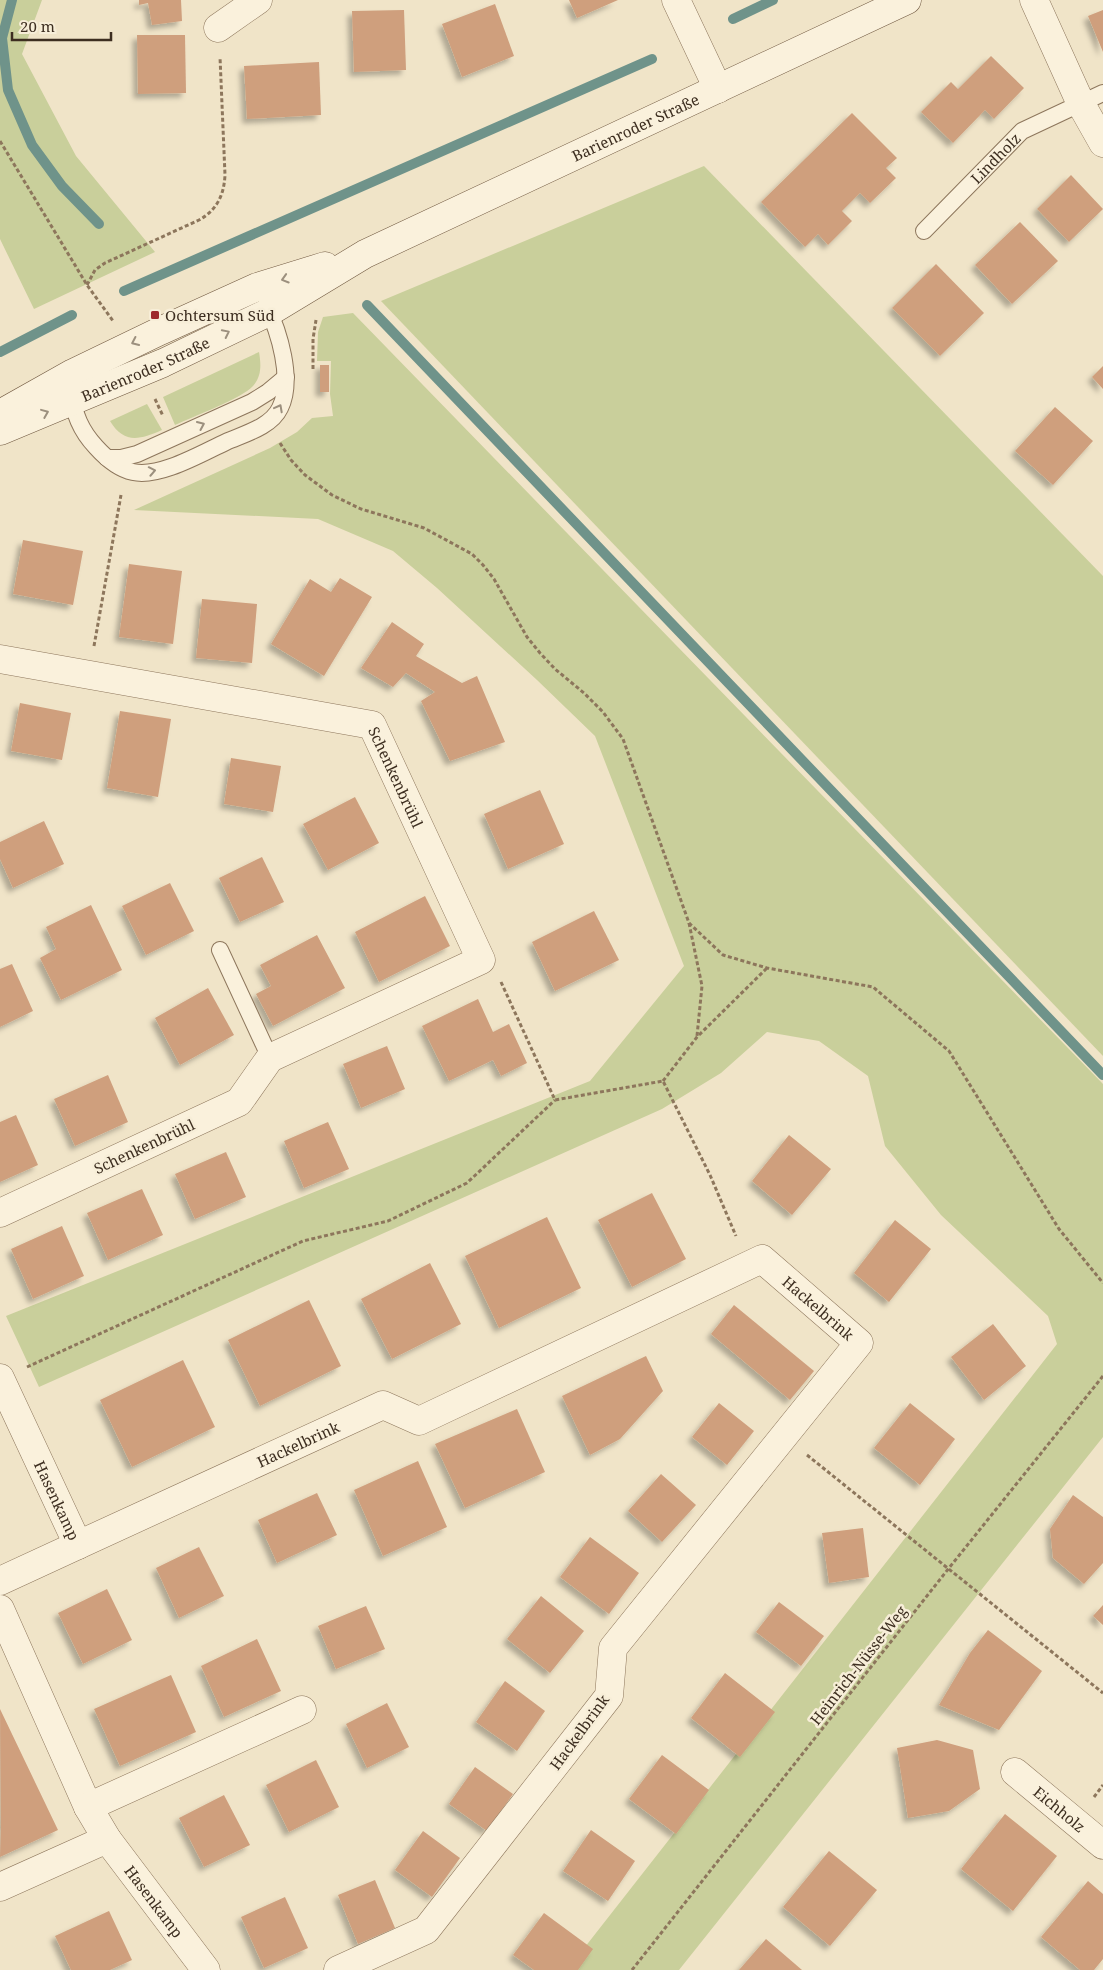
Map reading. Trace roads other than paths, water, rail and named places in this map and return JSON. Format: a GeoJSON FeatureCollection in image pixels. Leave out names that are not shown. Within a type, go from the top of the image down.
{"type":"FeatureCollection","features":[{"type":"Feature","properties":{"kind":"street"},"geometry":{"type":"LineString","coordinates":[[218,28],[258,0]]}},
{"type":"Feature","properties":{"kind":"street"},"geometry":{"type":"LineString","coordinates":[[676,0],[718,89]]}},
{"type":"Feature","properties":{"kind":"street","name":"Barienroder Straße"},"geometry":{"type":"LineString","coordinates":[[0,431],[163,363],[269,312],[364,254],[907,0]]}},
{"type":"Feature","properties":{"kind":"street"},"geometry":{"type":"LineString","coordinates":[[1034,0],[1092,99],[1103,143]]}},
{"type":"Feature","properties":{"kind":"street","name":"Barienroder Straße"},"geometry":{"type":"LineString","coordinates":[[0,414],[130,344],[257,287],[364,254]]}},
{"type":"Feature","properties":{"kind":"street","name":"Schenkenbrühl"},"geometry":{"type":"LineString","coordinates":[[0,659],[372,725],[481,960],[270,1058],[239,1102],[0,1213]]}},
{"type":"Feature","properties":{"kind":"street","name":"Hackelbrink"},"geometry":{"type":"LineString","coordinates":[[78,1545],[383,1405],[420,1421],[762,1259],[859,1343],[613,1648],[609,1696],[426,1930],[338,1970]]}},
{"type":"Feature","properties":{"kind":"street","name":"Hasenkamp"},"geometry":{"type":"LineString","coordinates":[[0,1378],[78,1545],[0,1582]]}},
{"type":"Feature","properties":{"kind":"street","name":"Hasenkamp"},"geometry":{"type":"LineString","coordinates":[[0,1609],[88,1807],[107,1839],[206,1970]]}},
{"type":"Feature","properties":{"kind":"street"},"geometry":{"type":"LineString","coordinates":[[88,1807],[302,1710]]}},
{"type":"Feature","properties":{"kind":"street","name":"Eichholz"},"geometry":{"type":"LineString","coordinates":[[1016,1772],[1103,1846]]}},
{"type":"Feature","properties":{"kind":"street"},"geometry":{"type":"LineString","coordinates":[[0,1887],[107,1839]]}},
{"type":"Feature","properties":{"kind":"lane","name":"Lindholz"},"geometry":{"type":"LineString","coordinates":[[924,232],[1022,131],[1092,99]]}},
{"type":"Feature","properties":{"kind":"lane"},"geometry":{"type":"LineString","coordinates":[[73,373],[73,402],[80,426],[107,458],[127,471],[140,473],[179,463],[256,428],[273,417],[282,402],[286,377],[277,334],[257,287]]}},
{"type":"Feature","properties":{"kind":"lane"},"geometry":{"type":"LineString","coordinates":[[107,458],[121,458],[137,454],[252,402],[286,377]]}},
{"type":"Feature","properties":{"kind":"lane"},"geometry":{"type":"LineString","coordinates":[[220,950],[270,1058]]}},
{"type":"Feature","properties":{"kind":"waterway"},"geometry":{"type":"LineString","coordinates":[[12,0],[2,38],[8,90],[32,145],[62,186],[99,224]]}},
{"type":"Feature","properties":{"kind":"waterway"},"geometry":{"type":"LineString","coordinates":[[733,19],[773,0]]}},
{"type":"Feature","properties":{"kind":"waterway"},"geometry":{"type":"LineString","coordinates":[[124,291],[652,59]]}},
{"type":"Feature","properties":{"kind":"waterway"},"geometry":{"type":"LineString","coordinates":[[367,305],[1103,1075]]}},
{"type":"Feature","properties":{"kind":"waterway"},"geometry":{"type":"LineString","coordinates":[[0,352],[72,315]]}},
{"type":"Feature","properties":{"kind":"place","name":"Ochtersum Süd"},"geometry":{"type":"Point","coordinates":[155,315]}}]}
